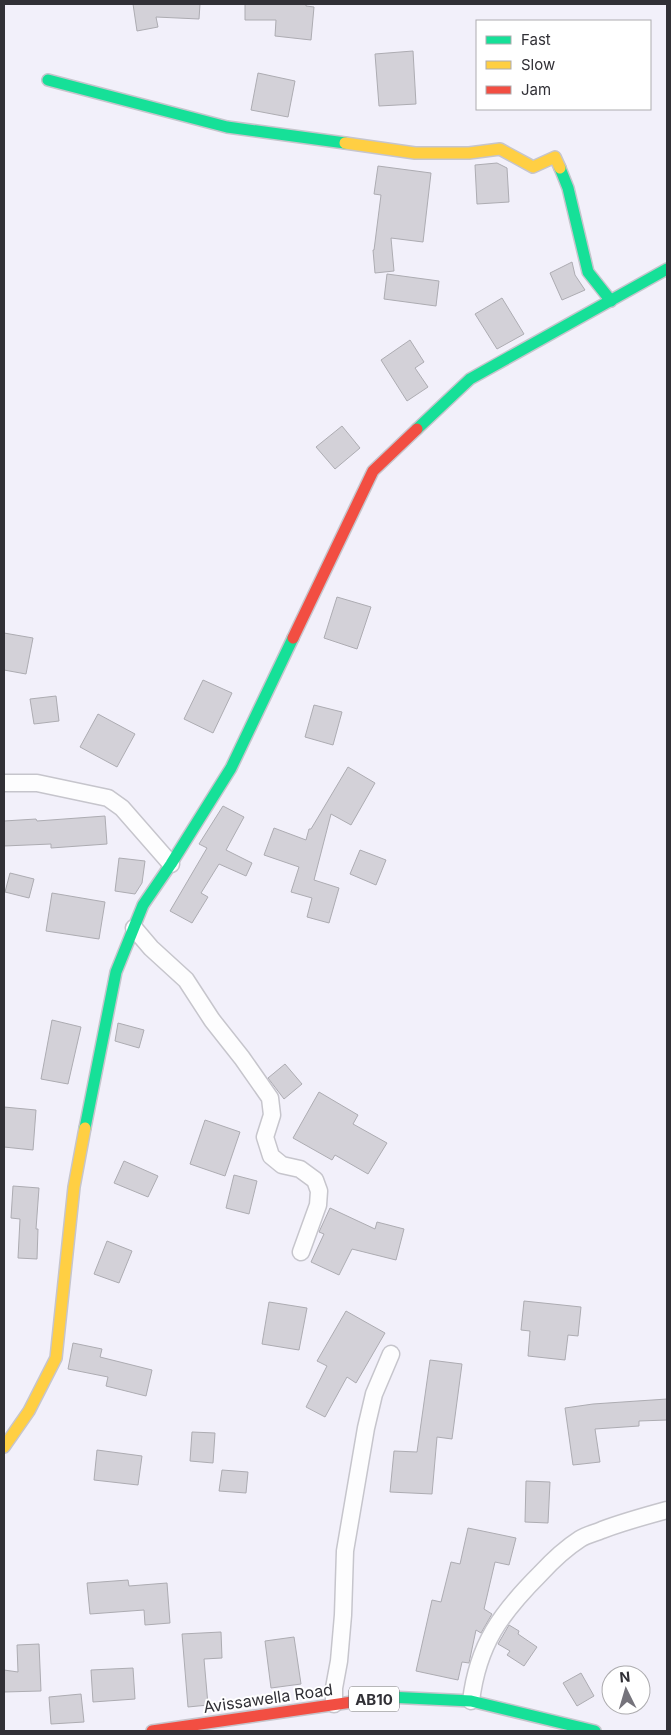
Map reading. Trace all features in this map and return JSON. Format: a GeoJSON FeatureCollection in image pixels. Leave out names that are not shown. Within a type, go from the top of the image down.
{"type":"FeatureCollection","features":[{"type":"Feature","properties":{"kind":"street"},"geometry":{"type":"LineString","coordinates":[[48,80],[227,127],[415,154],[468,153],[500,149],[533,167],[555,157],[568,188],[588,272],[611,301]]}},
{"type":"Feature","properties":{"kind":"street"},"geometry":{"type":"LineString","coordinates":[[4,1447],[29,1411],[56,1358],[74,1187],[98,1056],[116,972],[143,905],[231,768],[373,471],[470,379],[667,269]]}},
{"type":"Feature","properties":{"kind":"street"},"geometry":{"type":"LineString","coordinates":[[4,783],[37,783],[108,798],[122,808],[171,864]]}},
{"type":"Feature","properties":{"kind":"street"},"geometry":{"type":"LineString","coordinates":[[134,928],[151,948],[186,980],[212,1020],[270,1098],[272,1116],[265,1136],[270,1156],[282,1165],[300,1169],[315,1180],[319,1191],[318,1206],[301,1252]]}},
{"type":"Feature","properties":{"kind":"street"},"geometry":{"type":"LineString","coordinates":[[334,1704],[334,1688],[344,1600],[345,1552],[366,1428],[374,1394],[391,1354]]}},
{"type":"Feature","properties":{"kind":"street"},"geometry":{"type":"LineString","coordinates":[[470,1701],[472,1688],[486,1645],[499,1620],[517,1596],[553,1560],[582,1538],[631,1520],[667,1510]]}},
{"type":"Feature","properties":{"kind":"street","name":"Avissawella Road"},"geometry":{"type":"LineString","coordinates":[[152,1731],[388,1696],[470,1701],[595,1731]]}},
{"type":"Feature","properties":{"kind":"building"},"geometry":{"type":"Polygon","coordinates":[[[133,4],[200,4],[199,19],[156,17],[158,27],[137,31],[133,4]]]}},
{"type":"Feature","properties":{"kind":"building"},"geometry":{"type":"Polygon","coordinates":[[[245,4],[306,4],[306,6],[314,7],[311,40],[275,36],[276,20],[245,20],[245,4]]]}},
{"type":"Feature","properties":{"kind":"building"},"geometry":{"type":"Polygon","coordinates":[[[413,51],[416,104],[379,106],[375,54],[413,51]]]}},
{"type":"Feature","properties":{"kind":"building"},"geometry":{"type":"Polygon","coordinates":[[[258,73],[295,81],[288,117],[251,110],[258,73]]]}},
{"type":"Feature","properties":{"kind":"building"},"geometry":{"type":"Polygon","coordinates":[[[497,163],[507,168],[509,202],[477,204],[475,165],[497,163]]]}},
{"type":"Feature","properties":{"kind":"building"},"geometry":{"type":"Polygon","coordinates":[[[378,166],[431,173],[423,242],[391,238],[394,271],[375,273],[373,250],[381,195],[374,194],[378,166]]]}},
{"type":"Feature","properties":{"kind":"building"},"geometry":{"type":"Polygon","coordinates":[[[572,262],[575,275],[585,290],[562,300],[550,273],[572,262]]]}},
{"type":"Feature","properties":{"kind":"building"},"geometry":{"type":"Polygon","coordinates":[[[387,274],[439,281],[436,306],[384,299],[387,274]]]}},
{"type":"Feature","properties":{"kind":"building"},"geometry":{"type":"Polygon","coordinates":[[[502,298],[524,334],[497,349],[475,314],[502,298]]]}},
{"type":"Feature","properties":{"kind":"building"},"geometry":{"type":"Polygon","coordinates":[[[410,340],[424,362],[415,368],[428,387],[407,401],[381,360],[410,340]]]}},
{"type":"Feature","properties":{"kind":"building"},"geometry":{"type":"Polygon","coordinates":[[[342,426],[360,448],[335,469],[316,447],[342,426]]]}},
{"type":"Feature","properties":{"kind":"building"},"geometry":{"type":"Polygon","coordinates":[[[337,597],[371,607],[357,649],[324,638],[337,597]]]}},
{"type":"Feature","properties":{"kind":"building"},"geometry":{"type":"Polygon","coordinates":[[[4,633],[33,638],[26,674],[4,670],[4,633]]]}},
{"type":"Feature","properties":{"kind":"building"},"geometry":{"type":"Polygon","coordinates":[[[203,680],[232,693],[213,733],[184,719],[203,680]]]}},
{"type":"Feature","properties":{"kind":"building"},"geometry":{"type":"Polygon","coordinates":[[[56,696],[59,721],[34,724],[30,699],[56,696]]]}},
{"type":"Feature","properties":{"kind":"building"},"geometry":{"type":"Polygon","coordinates":[[[314,705],[342,712],[333,745],[305,737],[314,705]]]}},
{"type":"Feature","properties":{"kind":"building"},"geometry":{"type":"Polygon","coordinates":[[[98,714],[135,734],[117,767],[80,747],[98,714]]]}},
{"type":"Feature","properties":{"kind":"building"},"geometry":{"type":"Polygon","coordinates":[[[348,767],[375,783],[351,825],[331,814],[314,880],[339,888],[329,923],[307,917],[312,898],[291,892],[299,867],[264,855],[274,828],[306,840],[309,829],[311,829],[348,767]]]}},
{"type":"Feature","properties":{"kind":"building"},"geometry":{"type":"Polygon","coordinates":[[[223,806],[244,817],[226,850],[252,863],[246,876],[219,864],[201,893],[208,897],[192,923],[170,911],[207,848],[199,844],[223,806]]]}},
{"type":"Feature","properties":{"kind":"building"},"geometry":{"type":"Polygon","coordinates":[[[105,816],[107,844],[51,848],[51,844],[4,846],[4,821],[36,819],[37,821],[105,816]]]}},
{"type":"Feature","properties":{"kind":"building"},"geometry":{"type":"Polygon","coordinates":[[[360,850],[386,860],[376,885],[350,874],[360,850]]]}},
{"type":"Feature","properties":{"kind":"building"},"geometry":{"type":"Polygon","coordinates":[[[119,858],[145,861],[142,883],[135,894],[115,891],[119,858]]]}},
{"type":"Feature","properties":{"kind":"building"},"geometry":{"type":"Polygon","coordinates":[[[10,873],[34,879],[29,898],[5,892],[10,873]]]}},
{"type":"Feature","properties":{"kind":"building"},"geometry":{"type":"Polygon","coordinates":[[[52,893],[105,902],[99,939],[46,931],[52,893]]]}},
{"type":"Feature","properties":{"kind":"building"},"geometry":{"type":"Polygon","coordinates":[[[52,1020],[81,1027],[68,1084],[41,1079],[52,1020]]]}},
{"type":"Feature","properties":{"kind":"building"},"geometry":{"type":"Polygon","coordinates":[[[118,1023],[144,1030],[139,1048],[115,1041],[118,1023]]]}},
{"type":"Feature","properties":{"kind":"building"},"geometry":{"type":"Polygon","coordinates":[[[285,1064],[302,1084],[284,1099],[268,1078],[285,1064]]]}},
{"type":"Feature","properties":{"kind":"building"},"geometry":{"type":"Polygon","coordinates":[[[319,1092],[358,1115],[353,1124],[387,1143],[368,1174],[335,1155],[332,1160],[293,1138],[319,1092]]]}},
{"type":"Feature","properties":{"kind":"building"},"geometry":{"type":"Polygon","coordinates":[[[4,1107],[36,1110],[33,1150],[4,1147],[4,1107]]]}},
{"type":"Feature","properties":{"kind":"building"},"geometry":{"type":"Polygon","coordinates":[[[205,1120],[240,1132],[225,1176],[190,1164],[205,1120]]]}},
{"type":"Feature","properties":{"kind":"building"},"geometry":{"type":"Polygon","coordinates":[[[124,1161],[158,1176],[148,1197],[114,1183],[124,1161]]]}},
{"type":"Feature","properties":{"kind":"building"},"geometry":{"type":"Polygon","coordinates":[[[234,1175],[257,1181],[249,1214],[226,1208],[234,1175]]]}},
{"type":"Feature","properties":{"kind":"building"},"geometry":{"type":"Polygon","coordinates":[[[13,1186],[39,1188],[36,1229],[38,1229],[37,1259],[18,1258],[20,1219],[11,1218],[13,1186]]]}},
{"type":"Feature","properties":{"kind":"building"},"geometry":{"type":"Polygon","coordinates":[[[330,1208],[375,1229],[377,1222],[404,1229],[396,1260],[352,1249],[339,1275],[311,1262],[324,1234],[319,1232],[330,1208]]]}},
{"type":"Feature","properties":{"kind":"building"},"geometry":{"type":"Polygon","coordinates":[[[107,1241],[132,1251],[119,1283],[94,1274],[107,1241]]]}},
{"type":"Feature","properties":{"kind":"building"},"geometry":{"type":"Polygon","coordinates":[[[524,1301],[581,1307],[578,1336],[568,1335],[565,1360],[528,1356],[530,1331],[521,1330],[524,1301]]]}},
{"type":"Feature","properties":{"kind":"building"},"geometry":{"type":"Polygon","coordinates":[[[269,1302],[307,1308],[299,1350],[262,1344],[269,1302]]]}},
{"type":"Feature","properties":{"kind":"building"},"geometry":{"type":"Polygon","coordinates":[[[346,1311],[385,1333],[356,1383],[347,1377],[325,1417],[306,1407],[327,1366],[317,1361],[346,1311]]]}},
{"type":"Feature","properties":{"kind":"building"},"geometry":{"type":"Polygon","coordinates":[[[73,1343],[102,1349],[100,1357],[152,1370],[146,1396],[106,1386],[108,1377],[68,1369],[73,1343]]]}},
{"type":"Feature","properties":{"kind":"building"},"geometry":{"type":"Polygon","coordinates":[[[430,1360],[462,1364],[452,1439],[437,1437],[432,1494],[390,1492],[394,1451],[417,1452],[430,1360]]]}},
{"type":"Feature","properties":{"kind":"building"},"geometry":{"type":"Polygon","coordinates":[[[667,1399],[667,1420],[639,1421],[639,1426],[595,1429],[600,1462],[573,1465],[565,1408],[593,1404],[667,1399]]]}},
{"type":"Feature","properties":{"kind":"building"},"geometry":{"type":"Polygon","coordinates":[[[192,1432],[215,1433],[213,1463],[190,1461],[192,1432]]]}},
{"type":"Feature","properties":{"kind":"building"},"geometry":{"type":"Polygon","coordinates":[[[97,1450],[142,1456],[138,1485],[94,1480],[97,1450]]]}},
{"type":"Feature","properties":{"kind":"building"},"geometry":{"type":"Polygon","coordinates":[[[222,1470],[248,1472],[246,1493],[219,1491],[222,1470]]]}},
{"type":"Feature","properties":{"kind":"building"},"geometry":{"type":"Polygon","coordinates":[[[526,1481],[550,1482],[548,1523],[525,1522],[526,1481]]]}},
{"type":"Feature","properties":{"kind":"building"},"geometry":{"type":"Polygon","coordinates":[[[468,1528],[516,1538],[509,1565],[495,1562],[484,1609],[492,1614],[481,1633],[476,1630],[469,1663],[462,1662],[458,1680],[416,1671],[432,1600],[441,1602],[451,1562],[460,1564],[468,1528]]]}},
{"type":"Feature","properties":{"kind":"building"},"geometry":{"type":"Polygon","coordinates":[[[128,1580],[129,1586],[167,1583],[170,1623],[145,1625],[144,1610],[90,1614],[87,1583],[128,1580]]]}},
{"type":"Feature","properties":{"kind":"building"},"geometry":{"type":"Polygon","coordinates":[[[509,1625],[519,1631],[518,1634],[537,1647],[524,1666],[507,1655],[510,1651],[498,1644],[509,1625]]]}},
{"type":"Feature","properties":{"kind":"building"},"geometry":{"type":"Polygon","coordinates":[[[221,1632],[222,1658],[204,1659],[208,1705],[188,1707],[182,1634],[221,1632]]]}},
{"type":"Feature","properties":{"kind":"building"},"geometry":{"type":"Polygon","coordinates":[[[294,1637],[301,1684],[271,1688],[265,1641],[294,1637]]]}},
{"type":"Feature","properties":{"kind":"building"},"geometry":{"type":"Polygon","coordinates":[[[39,1644],[41,1691],[4,1692],[4,1670],[18,1672],[17,1645],[39,1644]]]}},
{"type":"Feature","properties":{"kind":"building"},"geometry":{"type":"Polygon","coordinates":[[[133,1668],[135,1699],[93,1702],[91,1670],[133,1668]]]}},
{"type":"Feature","properties":{"kind":"building"},"geometry":{"type":"Polygon","coordinates":[[[581,1673],[594,1696],[577,1706],[563,1683],[581,1673]]]}},
{"type":"Feature","properties":{"kind":"building"},"geometry":{"type":"Polygon","coordinates":[[[81,1694],[84,1722],[51,1724],[49,1697],[81,1694]]]}},
{"type":"Feature","properties":{"kind":"traffic: fast"},"geometry":{"type":"LineString","coordinates":[[48,80],[227,127],[345,143]]}},
{"type":"Feature","properties":{"kind":"traffic: fast"},"geometry":{"type":"LineString","coordinates":[[560,168],[568,188],[588,272],[611,301]]}},
{"type":"Feature","properties":{"kind":"traffic: fast"},"geometry":{"type":"LineString","coordinates":[[417,429],[470,379],[667,269]]}},
{"type":"Feature","properties":{"kind":"traffic: fast"},"geometry":{"type":"LineString","coordinates":[[85,1128],[116,972],[143,905],[231,768],[293,638]]}},
{"type":"Feature","properties":{"kind":"traffic: fast"},"geometry":{"type":"LineString","coordinates":[[366,1700],[388,1697],[471,1701],[595,1731]]}},
{"type":"Feature","properties":{"kind":"traffic: slow"},"geometry":{"type":"LineString","coordinates":[[345,143],[415,153],[469,153],[500,149],[533,167],[555,157],[560,168]]}},
{"type":"Feature","properties":{"kind":"traffic: slow"},"geometry":{"type":"LineString","coordinates":[[4,1447],[29,1411],[56,1358],[74,1187],[85,1128]]}},
{"type":"Feature","properties":{"kind":"traffic: jam"},"geometry":{"type":"LineString","coordinates":[[293,638],[373,471],[417,429]]}},
{"type":"Feature","properties":{"kind":"traffic: jam"},"geometry":{"type":"LineString","coordinates":[[152,1731],[366,1700]]}}]}
